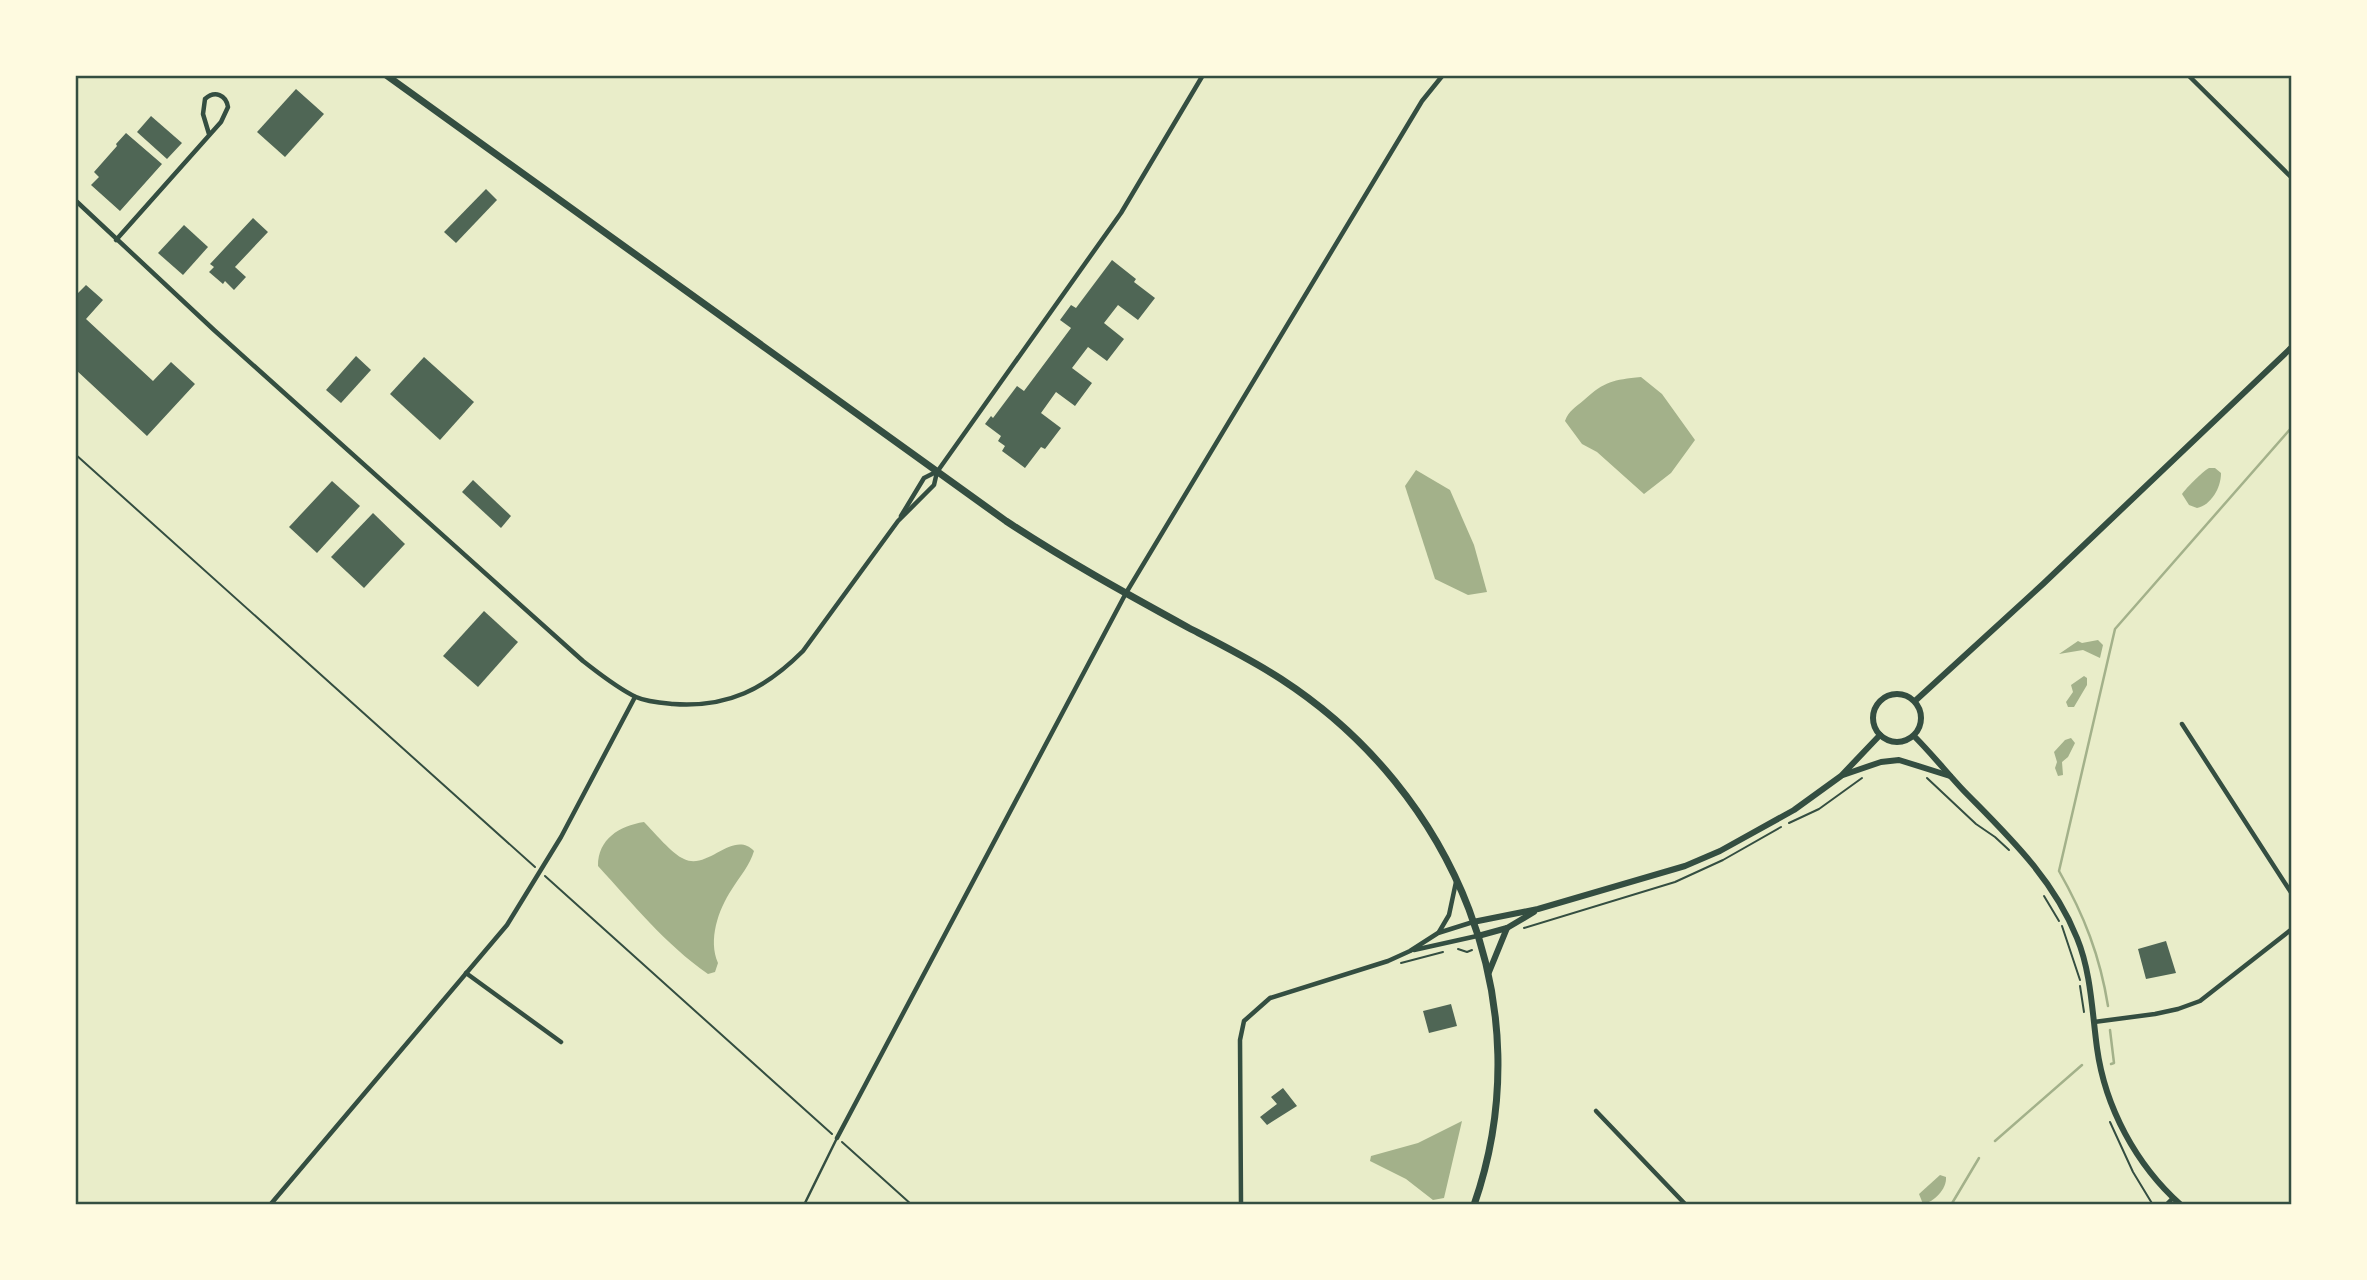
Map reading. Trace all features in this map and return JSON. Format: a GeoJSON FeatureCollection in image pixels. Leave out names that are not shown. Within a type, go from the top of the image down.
{"type":"FeatureCollection","features":[{"type":"Feature","properties":{"kind":"main road"},"geometry":{"type":"LineString","coordinates":[[386,75],[1044,547],[1281,680],[1342,726],[1377,760],[1412,803],[1437,844],[1473,922],[1489,972],[1497,1014],[1497,1089],[1491,1140],[1474,1205]]}},
{"type":"Feature","properties":{"kind":"main road"},"geometry":{"type":"LineString","coordinates":[[1915,701],[2043,584],[2292,347]]}},
{"type":"Feature","properties":{"kind":"main road"},"geometry":{"type":"LineString","coordinates":[[1894,694],[1915,701],[1921,722],[1914,736],[1908,740],[1893,742],[1880,735],[1873,722],[1876,707],[1881,701],[1894,694]]}},
{"type":"Feature","properties":{"kind":"main road"},"geometry":{"type":"LineString","coordinates":[[1473,922],[1538,909],[1685,866],[1720,851],[1794,810],[1841,776],[1880,735]]}},
{"type":"Feature","properties":{"kind":"main road"},"geometry":{"type":"LineString","coordinates":[[1914,736],[2030,860],[2065,911],[2078,940],[2086,970],[2102,1073],[2121,1125],[2152,1175],[2181,1205]]}},
{"type":"Feature","properties":{"kind":"main road"},"geometry":{"type":"LineString","coordinates":[[1841,776],[1881,762],[1899,760],[1950,776]]}},
{"type":"Feature","properties":{"kind":"main road"},"geometry":{"type":"LineString","coordinates":[[1478,936],[1507,928],[1538,909]]}},
{"type":"Feature","properties":{"kind":"main road"},"geometry":{"type":"LineString","coordinates":[[1489,972],[1507,928]]}},
{"type":"Feature","properties":{"kind":"street"},"geometry":{"type":"LineString","coordinates":[[898,521],[934,485],[937,472],[1121,213],[1203,75]]}},
{"type":"Feature","properties":{"kind":"street"},"geometry":{"type":"LineString","coordinates":[[837,1138],[1126,593],[1422,101],[1443,75]]}},
{"type":"Feature","properties":{"kind":"street"},"geometry":{"type":"LineString","coordinates":[[2188,75],[2292,178]]}},
{"type":"Feature","properties":{"kind":"street"},"geometry":{"type":"LineString","coordinates":[[116,240],[221,122],[228,107],[225,98],[220,94],[209,95],[205,99],[203,114],[209,134]]}},
{"type":"Feature","properties":{"kind":"street"},"geometry":{"type":"LineString","coordinates":[[75,200],[583,661],[635,696],[667,703],[707,704],[740,696],[771,680],[803,651],[898,521],[924,478],[937,472]]}},
{"type":"Feature","properties":{"kind":"street"},"geometry":{"type":"LineString","coordinates":[[271,1205],[507,925],[589,787],[635,696]]}},
{"type":"Feature","properties":{"kind":"street"},"geometry":{"type":"LineString","coordinates":[[2182,724],[2292,894]]}},
{"type":"Feature","properties":{"kind":"street"},"geometry":{"type":"LineString","coordinates":[[1438,933],[1449,915],[1456,881]]}},
{"type":"Feature","properties":{"kind":"street"},"geometry":{"type":"LineString","coordinates":[[1241,1205],[1240,1040],[1244,1021],[1270,998],[1388,961],[1438,933],[1473,922]]}},
{"type":"Feature","properties":{"kind":"street"},"geometry":{"type":"LineString","coordinates":[[2094,1022],[2155,1014],[2200,1001],[2292,929]]}},
{"type":"Feature","properties":{"kind":"street"},"geometry":{"type":"LineString","coordinates":[[1410,951],[1478,936]]}},
{"type":"Feature","properties":{"kind":"street"},"geometry":{"type":"LineString","coordinates":[[466,973],[561,1042]]}},
{"type":"Feature","properties":{"kind":"street"},"geometry":{"type":"LineString","coordinates":[[1596,1111],[1686,1205]]}},
{"type":"Feature","properties":{"kind":"street"},"geometry":{"type":"LineString","coordinates":[[2166,1205],[2173,1198]]}},
{"type":"Feature","properties":{"kind":"lane"},"geometry":{"type":"LineString","coordinates":[[804,1205],[837,1138]]}},
{"type":"Feature","properties":{"kind":"path"},"geometry":{"type":"LineString","coordinates":[[75,454],[912,1205]]}},
{"type":"Feature","properties":{"kind":"path"},"geometry":{"type":"LineString","coordinates":[[1920,774],[1931,780],[2013,855]]}},
{"type":"Feature","properties":{"kind":"path"},"geometry":{"type":"LineString","coordinates":[[1520,930],[1695,873],[1819,809],[1867,775]]}},
{"type":"Feature","properties":{"kind":"path"},"geometry":{"type":"LineString","coordinates":[[2043,893],[2060,922],[2072,951],[2080,981],[2085,1022]]}},
{"type":"Feature","properties":{"kind":"path"},"geometry":{"type":"LineString","coordinates":[[1455,948],[1464,950]]}},
{"type":"Feature","properties":{"kind":"path"},"geometry":{"type":"LineString","coordinates":[[1388,961],[1403,964],[1442,952]]}},
{"type":"Feature","properties":{"kind":"path"},"geometry":{"type":"LineString","coordinates":[[2109,1120],[2133,1172],[2153,1205]]}},
{"type":"Feature","properties":{"kind":"shaded area"},"geometry":{"type":"Polygon","coordinates":[[[1641,377],[1662,394],[1695,440],[1671,473],[1644,494],[1597,452],[1582,444],[1565,421],[1573,409],[1604,385],[1641,377]]]}},
{"type":"Feature","properties":{"kind":"shaded area"},"geometry":{"type":"Polygon","coordinates":[[[2209,468],[2215,468],[2221,473],[2217,490],[2211,500],[2202,506],[2197,508],[2189,505],[2182,494],[2209,468]]]}},
{"type":"Feature","properties":{"kind":"shaded area"},"geometry":{"type":"Polygon","coordinates":[[[1416,470],[1450,490],[1474,545],[1487,592],[1468,595],[1435,579],[1405,486],[1416,470]]]}},
{"type":"Feature","properties":{"kind":"shaded area"},"geometry":{"type":"Polygon","coordinates":[[[2098,640],[2103,645],[2100,658],[2083,650],[2059,654],[2078,641],[2082,643],[2098,640]]]}},
{"type":"Feature","properties":{"kind":"shaded area"},"geometry":{"type":"Polygon","coordinates":[[[2084,676],[2087,678],[2087,685],[2074,707],[2068,707],[2066,702],[2073,692],[2071,685],[2084,676]]]}},
{"type":"Feature","properties":{"kind":"shaded area"},"geometry":{"type":"Polygon","coordinates":[[[2071,738],[2075,743],[2068,757],[2062,762],[2063,775],[2058,776],[2054,752],[2065,740],[2071,738]]]}},
{"type":"Feature","properties":{"kind":"shaded area"},"geometry":{"type":"Polygon","coordinates":[[[644,822],[669,848],[684,859],[702,860],[738,845],[754,851],[727,897],[716,925],[714,945],[718,963],[715,972],[708,974],[678,950],[598,866],[602,848],[612,835],[626,827],[644,822]]]}},
{"type":"Feature","properties":{"kind":"shaded area"},"geometry":{"type":"Polygon","coordinates":[[[1462,1121],[1444,1198],[1433,1200],[1406,1179],[1370,1161],[1371,1156],[1418,1143],[1462,1121]]]}},
{"type":"Feature","properties":{"kind":"shaded area"},"geometry":{"type":"Polygon","coordinates":[[[1940,1175],[1946,1177],[1942,1190],[1931,1201],[1923,1204],[1919,1194],[1940,1175]]]}},
{"type":"Feature","properties":{"kind":"building"},"geometry":{"type":"Polygon","coordinates":[[[296,89],[324,114],[285,157],[257,132],[296,89]]]}},
{"type":"Feature","properties":{"kind":"building"},"geometry":{"type":"Polygon","coordinates":[[[151,116],[182,143],[167,159],[137,132],[151,116]]]}},
{"type":"Feature","properties":{"kind":"building"},"geometry":{"type":"Polygon","coordinates":[[[126,133],[162,164],[120,211],[91,185],[99,177],[94,172],[126,133]]]}},
{"type":"Feature","properties":{"kind":"building"},"geometry":{"type":"Polygon","coordinates":[[[486,189],[497,200],[456,243],[444,232],[486,189]]]}},
{"type":"Feature","properties":{"kind":"building"},"geometry":{"type":"Polygon","coordinates":[[[253,218],[268,232],[235,267],[246,277],[234,290],[209,272],[214,267],[210,264],[253,218]]]}},
{"type":"Feature","properties":{"kind":"building"},"geometry":{"type":"Polygon","coordinates":[[[184,225],[208,247],[183,275],[158,253],[184,225]]]}},
{"type":"Feature","properties":{"kind":"building"},"geometry":{"type":"Polygon","coordinates":[[[1112,260],[1155,298],[1138,320],[1118,305],[1104,323],[1124,339],[1107,361],[1088,347],[1072,368],[1092,383],[1075,406],[1056,392],[1041,413],[1061,428],[1045,449],[1041,447],[1025,468],[1002,451],[1005,446],[998,441],[1001,436],[985,424],[991,416],[993,418],[1017,386],[1024,391],[1071,328],[1060,320],[1071,305],[1076,308],[1112,260]]]}},
{"type":"Feature","properties":{"kind":"building"},"geometry":{"type":"Polygon","coordinates":[[[86,285],[103,300],[86,319],[153,381],[171,362],[195,384],[147,436],[75,369],[75,296],[86,285]]]}},
{"type":"Feature","properties":{"kind":"building"},"geometry":{"type":"Polygon","coordinates":[[[356,356],[371,370],[341,403],[326,390],[356,356]]]}},
{"type":"Feature","properties":{"kind":"building"},"geometry":{"type":"Polygon","coordinates":[[[424,357],[474,402],[440,440],[390,394],[424,357]]]}},
{"type":"Feature","properties":{"kind":"building"},"geometry":{"type":"Polygon","coordinates":[[[473,480],[511,516],[501,528],[462,492],[473,480]]]}},
{"type":"Feature","properties":{"kind":"building"},"geometry":{"type":"Polygon","coordinates":[[[332,481],[360,506],[317,553],[289,527],[332,481]]]}},
{"type":"Feature","properties":{"kind":"building"},"geometry":{"type":"Polygon","coordinates":[[[373,513],[405,544],[364,588],[331,557],[373,513]]]}},
{"type":"Feature","properties":{"kind":"building"},"geometry":{"type":"Polygon","coordinates":[[[484,611],[518,642],[478,687],[443,656],[484,611]]]}},
{"type":"Feature","properties":{"kind":"building"},"geometry":{"type":"Polygon","coordinates":[[[2166,941],[2176,973],[2146,979],[2138,949],[2166,941]]]}},
{"type":"Feature","properties":{"kind":"building"},"geometry":{"type":"Polygon","coordinates":[[[1451,1004],[1457,1026],[1429,1033],[1423,1011],[1451,1004]]]}},
{"type":"Feature","properties":{"kind":"building"},"geometry":{"type":"Polygon","coordinates":[[[1283,1088],[1297,1106],[1267,1125],[1260,1117],[1277,1104],[1271,1097],[1283,1088]]]}},
{"type":"Feature","properties":{"kind":"waterway"},"geometry":{"type":"LineString","coordinates":[[2108,1006],[2090,936],[2059,871],[2115,629],[2292,427]]}},
{"type":"Feature","properties":{"kind":"waterway"},"geometry":{"type":"LineString","coordinates":[[2110,1030],[2114,1063],[2111,1064]]}},
{"type":"Feature","properties":{"kind":"waterway"},"geometry":{"type":"LineString","coordinates":[[1995,1141],[2082,1065]]}},
{"type":"Feature","properties":{"kind":"waterway"},"geometry":{"type":"LineString","coordinates":[[1951,1205],[1979,1158]]}}]}
